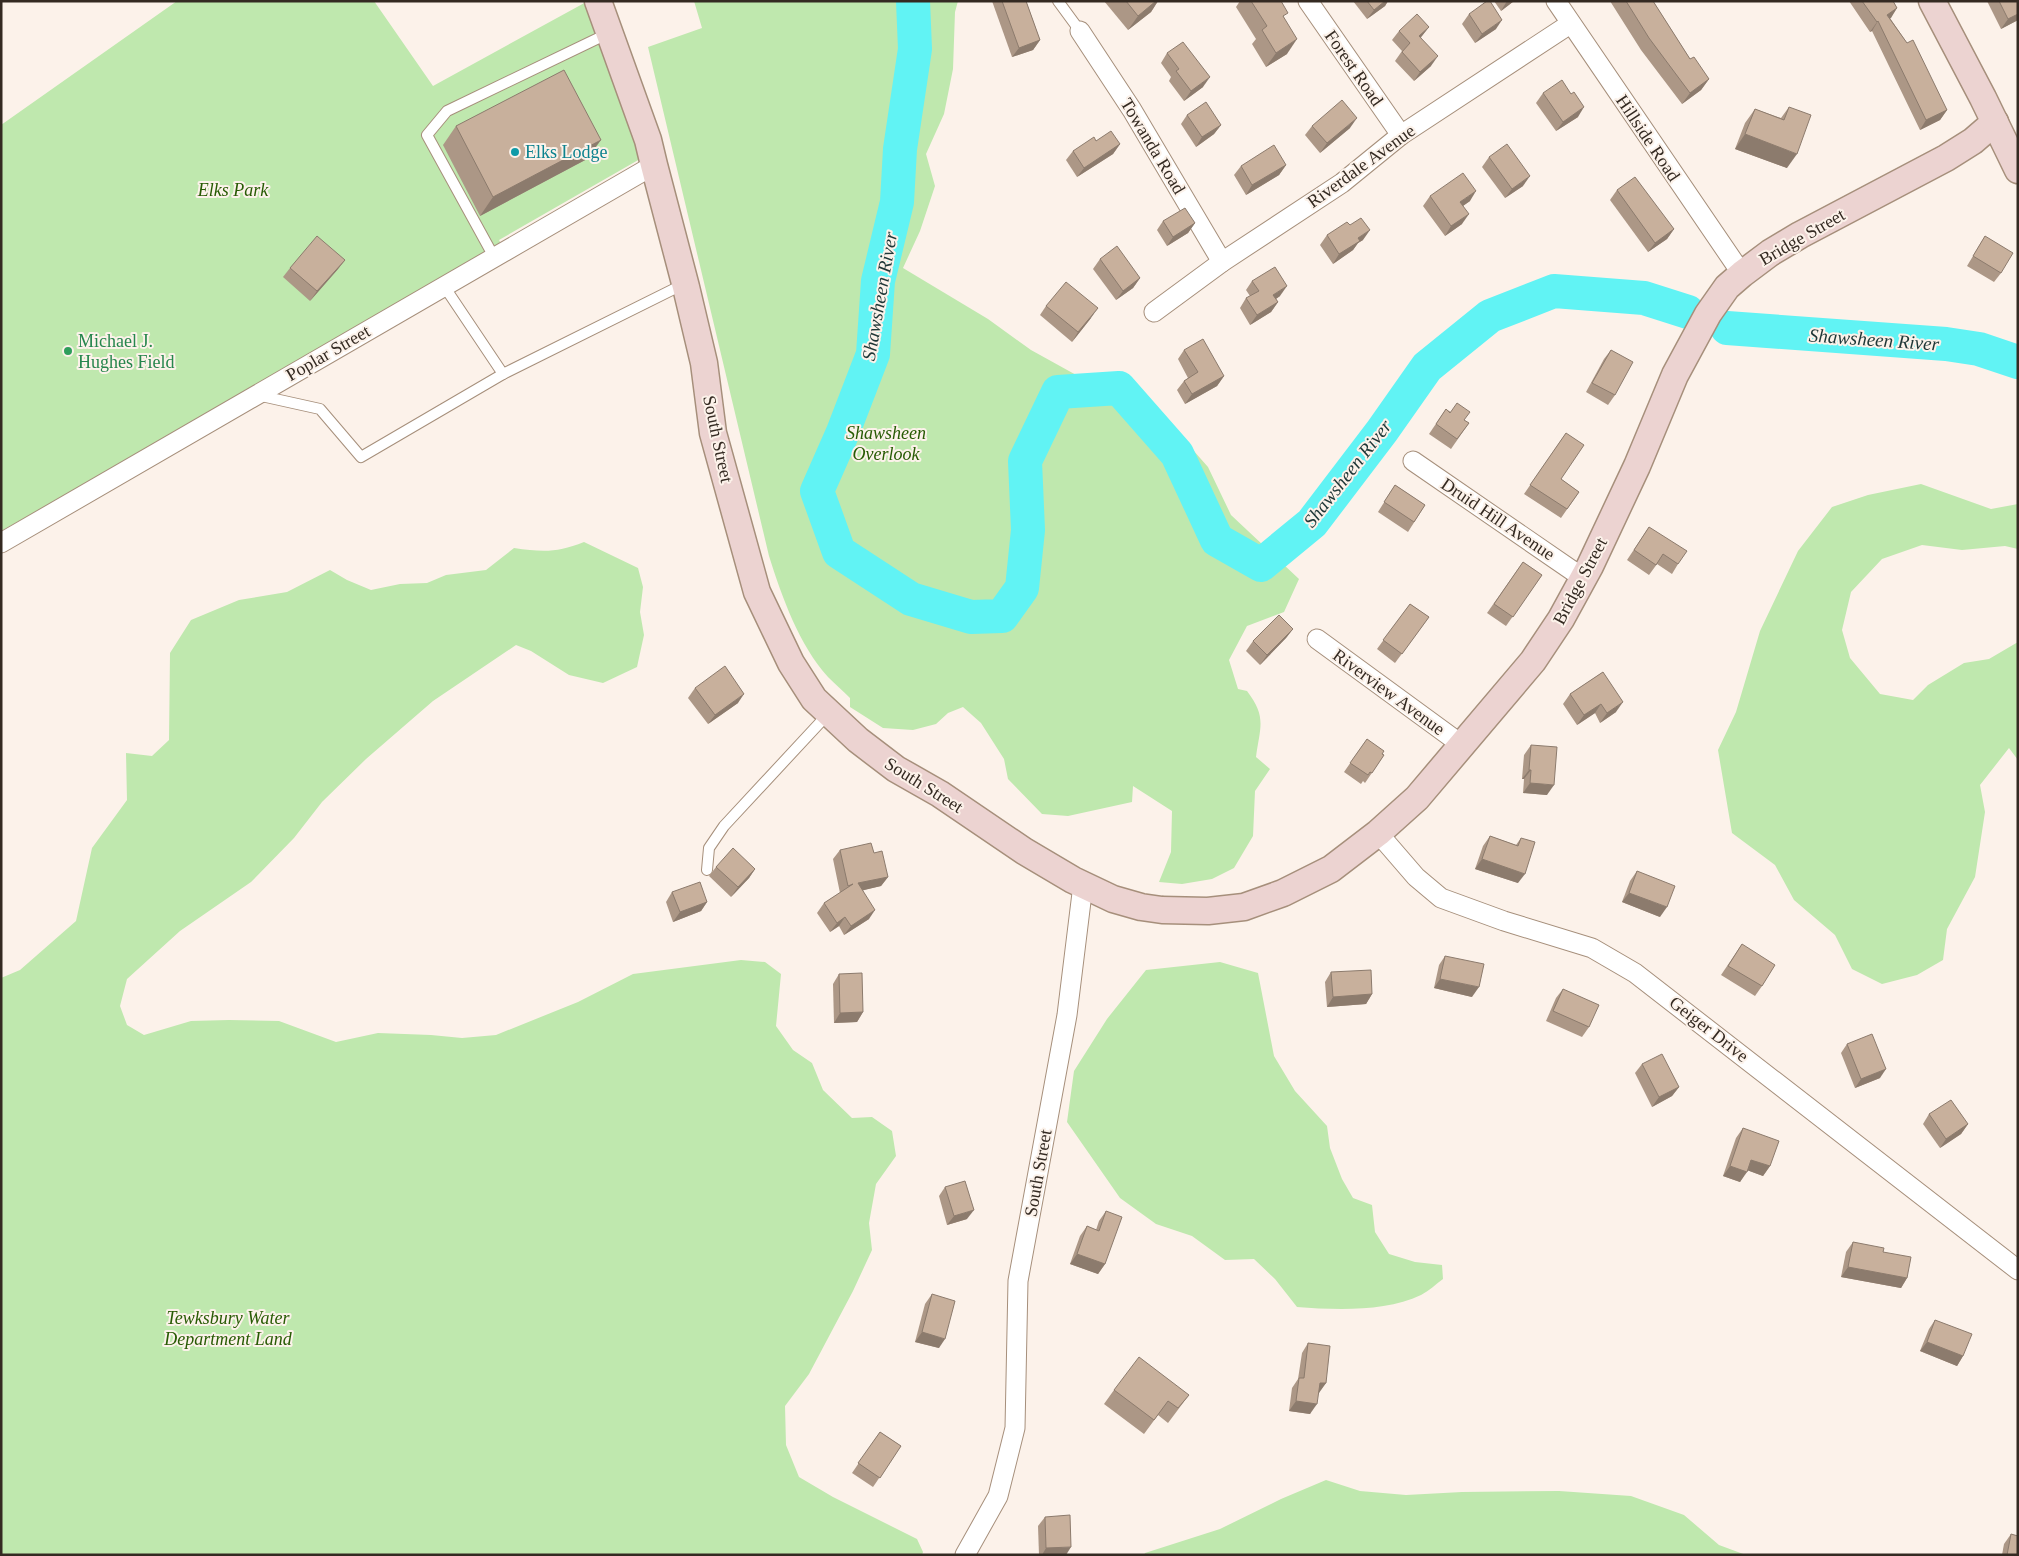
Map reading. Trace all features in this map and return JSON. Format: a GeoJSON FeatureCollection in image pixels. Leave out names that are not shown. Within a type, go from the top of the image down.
{"type":"FeatureCollection","features":[{"type":"Feature","properties":{"kind":"street","name":"South Street"},"geometry":{"type":"LineString","coordinates":[[598,1],[648,140],[704,363],[714,433],[757,592],[791,663],[814,699],[858,740],[896,769],[940,794],[1024,850],[1083,885],[1067,1015],[1018,1281],[1016,1428],[998,1496],[965,1555]]}},
{"type":"Feature","properties":{"kind":"street","name":"Forest Road"},"geometry":{"type":"LineString","coordinates":[[1308,1],[1401,135]]}},
{"type":"Feature","properties":{"kind":"street","name":"Hillside Road"},"geometry":{"type":"LineString","coordinates":[[1556,1],[1742,274]]}},
{"type":"Feature","properties":{"kind":"street"},"geometry":{"type":"LineString","coordinates":[[1932,1],[2018,170]]}},
{"type":"Feature","properties":{"kind":"street","name":"Riverdale Avenue"},"geometry":{"type":"LineString","coordinates":[[1154,312],[1222,262],[1342,183],[1401,135],[1570,24]]}},
{"type":"Feature","properties":{"kind":"street","name":"Towanda Road"},"geometry":{"type":"LineString","coordinates":[[1080,31],[1132,110],[1222,262]]}},
{"type":"Feature","properties":{"kind":"street","name":"Bridge Street"},"geometry":{"type":"LineString","coordinates":[[1083,885],[1113,899],[1141,907],[1162,910],[1208,911],[1244,907],[1283,893],[1331,869],[1378,833],[1417,798],[1533,661],[1561,619],[1584,578],[1637,466],[1675,375],[1708,314],[1728,286],[1770,253],[1800,235],[1946,158],[1973,141],[1995,122]]}},
{"type":"Feature","properties":{"kind":"street","name":"Poplar Street"},"geometry":{"type":"LineString","coordinates":[[1,543],[654,165]]}},
{"type":"Feature","properties":{"kind":"street","name":"Druid Hill Avenue"},"geometry":{"type":"LineString","coordinates":[[1413,461],[1584,578]]}},
{"type":"Feature","properties":{"kind":"street","name":"Riverview Avenue"},"geometry":{"type":"LineString","coordinates":[[1316,639],[1462,745]]}},
{"type":"Feature","properties":{"kind":"street","name":"Geiger Drive"},"geometry":{"type":"LineString","coordinates":[[1378,833],[1416,877],[1442,898],[1504,921],[1592,948],[1635,973],[2018,1270]]}},
{"type":"Feature","properties":{"kind":"lane"},"geometry":{"type":"LineString","coordinates":[[1058,1],[1080,31]]}},
{"type":"Feature","properties":{"kind":"lane"},"geometry":{"type":"LineString","coordinates":[[494,257],[427,135],[447,111],[610,33]]}},
{"type":"Feature","properties":{"kind":"lane"},"geometry":{"type":"LineString","coordinates":[[256,394],[320,409],[361,456],[503,374],[685,284]]}},
{"type":"Feature","properties":{"kind":"lane"},"geometry":{"type":"LineString","coordinates":[[444,286],[503,374]]}},
{"type":"Feature","properties":{"kind":"lane"},"geometry":{"type":"LineString","coordinates":[[707,870],[710,848],[724,826],[829,713]]}},
{"type":"Feature","properties":{"kind":"green space","name":"Elks Park"},"geometry":{"type":"Polygon","coordinates":[[[177,1],[374,1],[433,86],[588,1],[640,159],[499,240],[505,251],[1,531],[1,125],[177,1]]]}},
{"type":"Feature","properties":{"kind":"green space","name":"Shawsheen Overlook"},"geometry":{"type":"Polygon","coordinates":[[[694,1],[958,1],[955,12],[953,69],[944,114],[926,154],[935,186],[920,231],[903,268],[988,319],[1031,350],[1078,376],[1148,399],[1208,467],[1231,515],[1299,579],[1284,612],[1247,626],[1229,660],[1238,689],[1247,691],[1260,715],[1256,757],[1270,769],[1255,791],[1253,836],[1234,868],[1212,879],[1182,884],[1159,882],[1171,852],[1172,811],[1133,786],[1132,802],[1068,816],[1042,814],[1008,779],[1004,759],[981,723],[963,707],[948,713],[936,724],[913,730],[883,728],[850,707],[850,698],[828,677],[808,650],[792,620],[769,556],[648,47],[702,28],[694,1]]]}},
{"type":"Feature","properties":{"kind":"green space"},"geometry":{"type":"Polygon","coordinates":[[[1921,484],[1991,509],[2018,504],[2018,549],[2005,546],[1962,550],[1922,545],[1882,559],[1851,592],[1842,630],[1850,658],[1880,694],[1913,700],[1928,685],[1964,663],[1989,659],[2018,642],[2018,760],[2009,748],[1980,785],[1985,812],[1975,877],[1947,929],[1943,960],[1917,975],[1882,984],[1852,969],[1835,935],[1794,900],[1775,865],[1732,833],[1718,750],[1736,712],[1760,631],[1798,551],[1832,507],[1868,495],[1921,484]]]}},
{"type":"Feature","properties":{"kind":"green space","name":"Tewksbury Water Department Land"},"geometry":{"type":"Polygon","coordinates":[[[584,542],[638,568],[643,587],[640,612],[644,635],[637,667],[603,683],[569,675],[531,651],[516,645],[433,701],[366,759],[322,802],[294,838],[251,882],[180,931],[127,979],[120,1006],[127,1025],[144,1035],[191,1021],[229,1020],[279,1021],[336,1042],[378,1033],[462,1038],[496,1035],[578,1002],[633,974],[741,960],[765,962],[781,974],[776,1026],[793,1050],[812,1063],[823,1090],[852,1118],[872,1117],[892,1131],[896,1156],[876,1184],[869,1223],[872,1250],[853,1291],[809,1374],[785,1406],[786,1445],[799,1477],[833,1497],[917,1539],[923,1552],[922,1555],[1,1555],[1,978],[20,970],[76,921],[92,848],[127,800],[126,753],[152,756],[169,740],[170,653],[191,620],[239,600],[287,592],[330,570],[347,580],[371,590],[400,584],[427,583],[446,575],[486,570],[514,548],[549,551],[584,542]]]}},
{"type":"Feature","properties":{"kind":"green space"},"geometry":{"type":"Polygon","coordinates":[[[1220,962],[1258,973],[1274,1056],[1295,1091],[1327,1126],[1330,1148],[1342,1179],[1353,1198],[1372,1205],[1375,1232],[1389,1254],[1415,1262],[1442,1265],[1443,1279],[1424,1293],[1407,1301],[1377,1307],[1328,1309],[1297,1307],[1275,1279],[1254,1259],[1225,1260],[1192,1236],[1156,1224],[1120,1198],[1067,1122],[1074,1071],[1107,1019],[1146,970],[1220,962]]]}},
{"type":"Feature","properties":{"kind":"green space"},"geometry":{"type":"Polygon","coordinates":[[[1326,1480],[1360,1491],[1406,1495],[1462,1492],[1559,1491],[1631,1496],[1684,1515],[1719,1545],[1746,1555],[1144,1555],[1145,1553],[1220,1529],[1281,1499],[1326,1480]]]}},
{"type":"Feature","properties":{"kind":"building"},"geometry":{"type":"Polygon","coordinates":[[[1002,1],[1026,1],[1040,40],[1019,48],[1002,1]]]}},
{"type":"Feature","properties":{"kind":"building"},"geometry":{"type":"Polygon","coordinates":[[[1126,1],[1156,1],[1138,16],[1126,1]]]}},
{"type":"Feature","properties":{"kind":"building"},"geometry":{"type":"Polygon","coordinates":[[[1251,1],[1281,1],[1288,13],[1283,16],[1297,39],[1276,53],[1262,30],[1267,26],[1251,1]]]}},
{"type":"Feature","properties":{"kind":"building"},"geometry":{"type":"Polygon","coordinates":[[[1367,1],[1385,1],[1374,10],[1367,1]]]}},
{"type":"Feature","properties":{"kind":"building"},"geometry":{"type":"Polygon","coordinates":[[[1487,1],[1490,1],[1502,20],[1482,34],[1469,14],[1487,1]]]}},
{"type":"Feature","properties":{"kind":"building"},"geometry":{"type":"Polygon","coordinates":[[[1626,1],[1653,1],[1690,59],[1694,57],[1709,79],[1690,93],[1649,38],[1626,1]]]}},
{"type":"Feature","properties":{"kind":"building"},"geometry":{"type":"Polygon","coordinates":[[[1862,1],[1893,1],[1897,8],[1887,15],[1907,43],[1913,40],[1947,110],[1926,120],[1878,21],[1862,1]]]}},
{"type":"Feature","properties":{"kind":"building"},"geometry":{"type":"Polygon","coordinates":[[[1999,1],[2018,1],[2018,14],[2008,19],[1999,1]]]}},
{"type":"Feature","properties":{"kind":"building"},"geometry":{"type":"Polygon","coordinates":[[[1417,14],[1429,27],[1419,36],[1438,56],[1420,72],[1402,52],[1410,43],[1399,31],[1417,14]]]}},
{"type":"Feature","properties":{"kind":"building"},"geometry":{"type":"Polygon","coordinates":[[[1183,42],[1210,77],[1191,91],[1176,71],[1179,69],[1167,53],[1183,42]]]}},
{"type":"Feature","properties":{"kind":"building","name":"Elks Lodge"},"geometry":{"type":"Polygon","coordinates":[[[564,70],[601,140],[493,197],[456,126],[564,70]]]}},
{"type":"Feature","properties":{"kind":"building"},"geometry":{"type":"Polygon","coordinates":[[[1562,80],[1571,94],[1574,92],[1584,107],[1563,122],[1543,93],[1562,80]]]}},
{"type":"Feature","properties":{"kind":"building"},"geometry":{"type":"Polygon","coordinates":[[[1342,100],[1357,118],[1327,143],[1312,126],[1342,100]]]}},
{"type":"Feature","properties":{"kind":"building"},"geometry":{"type":"Polygon","coordinates":[[[1206,102],[1221,125],[1202,137],[1187,115],[1206,102]]]}},
{"type":"Feature","properties":{"kind":"building"},"geometry":{"type":"Polygon","coordinates":[[[1789,107],[1811,115],[1797,154],[1745,134],[1755,109],[1784,120],[1789,107]]]}},
{"type":"Feature","properties":{"kind":"building"},"geometry":{"type":"Polygon","coordinates":[[[1111,131],[1120,144],[1084,168],[1073,151],[1094,137],[1096,141],[1111,131]]]}},
{"type":"Feature","properties":{"kind":"building"},"geometry":{"type":"Polygon","coordinates":[[[1507,144],[1530,176],[1512,189],[1489,157],[1507,144]]]}},
{"type":"Feature","properties":{"kind":"building"},"geometry":{"type":"Polygon","coordinates":[[[1274,145],[1286,165],[1252,185],[1241,166],[1274,145]]]}},
{"type":"Feature","properties":{"kind":"building"},"geometry":{"type":"Polygon","coordinates":[[[1463,173],[1476,191],[1460,202],[1469,214],[1451,226],[1430,196],[1463,173]]]}},
{"type":"Feature","properties":{"kind":"building"},"geometry":{"type":"Polygon","coordinates":[[[1635,177],[1674,229],[1655,243],[1617,190],[1635,177]]]}},
{"type":"Feature","properties":{"kind":"building"},"geometry":{"type":"Polygon","coordinates":[[[1185,208],[1195,223],[1173,237],[1163,221],[1185,208]]]}},
{"type":"Feature","properties":{"kind":"building"},"geometry":{"type":"Polygon","coordinates":[[[1361,218],[1370,230],[1358,238],[1360,241],[1339,254],[1327,235],[1347,222],[1350,225],[1361,218]]]}},
{"type":"Feature","properties":{"kind":"building"},"geometry":{"type":"Polygon","coordinates":[[[317,236],[345,260],[317,291],[290,268],[317,236]]]}},
{"type":"Feature","properties":{"kind":"building"},"geometry":{"type":"Polygon","coordinates":[[[1985,236],[2013,253],[2001,273],[1973,256],[1985,236]]]}},
{"type":"Feature","properties":{"kind":"building"},"geometry":{"type":"Polygon","coordinates":[[[1117,246],[1140,278],[1123,291],[1100,259],[1117,246]]]}},
{"type":"Feature","properties":{"kind":"building"},"geometry":{"type":"Polygon","coordinates":[[[1275,267],[1287,286],[1273,295],[1278,302],[1257,315],[1246,298],[1259,291],[1252,281],[1275,267]]]}},
{"type":"Feature","properties":{"kind":"building"},"geometry":{"type":"Polygon","coordinates":[[[1066,282],[1098,308],[1078,332],[1046,306],[1066,282]]]}},
{"type":"Feature","properties":{"kind":"building"},"geometry":{"type":"Polygon","coordinates":[[[1203,339],[1224,376],[1192,394],[1184,381],[1198,372],[1184,350],[1203,339]]]}},
{"type":"Feature","properties":{"kind":"building"},"geometry":{"type":"Polygon","coordinates":[[[1611,350],[1633,362],[1615,395],[1592,383],[1611,350]]]}},
{"type":"Feature","properties":{"kind":"building"},"geometry":{"type":"Polygon","coordinates":[[[1457,403],[1470,412],[1464,420],[1469,423],[1457,439],[1436,424],[1446,409],[1450,413],[1457,403]]]}},
{"type":"Feature","properties":{"kind":"building"},"geometry":{"type":"Polygon","coordinates":[[[1566,433],[1584,445],[1561,479],[1579,492],[1567,509],[1530,485],[1566,433]]]}},
{"type":"Feature","properties":{"kind":"building"},"geometry":{"type":"Polygon","coordinates":[[[1395,485],[1425,505],[1414,522],[1384,502],[1395,485]]]}},
{"type":"Feature","properties":{"kind":"building"},"geometry":{"type":"Polygon","coordinates":[[[1649,527],[1687,551],[1678,564],[1663,554],[1656,565],[1634,550],[1649,527]]]}},
{"type":"Feature","properties":{"kind":"building"},"geometry":{"type":"Polygon","coordinates":[[[1523,562],[1542,575],[1513,617],[1494,604],[1523,562]]]}},
{"type":"Feature","properties":{"kind":"building"},"geometry":{"type":"Polygon","coordinates":[[[1410,604],[1429,617],[1402,654],[1383,640],[1410,604]]]}},
{"type":"Feature","properties":{"kind":"building"},"geometry":{"type":"Polygon","coordinates":[[[1279,615],[1293,629],[1267,655],[1253,641],[1279,615]]]}},
{"type":"Feature","properties":{"kind":"building"},"geometry":{"type":"Polygon","coordinates":[[[725,666],[744,694],[715,715],[695,688],[725,666]]]}},
{"type":"Feature","properties":{"kind":"building"},"geometry":{"type":"Polygon","coordinates":[[[1603,672],[1623,702],[1607,713],[1601,704],[1584,715],[1570,694],[1603,672]]]}},
{"type":"Feature","properties":{"kind":"building"},"geometry":{"type":"Polygon","coordinates":[[[1367,739],[1384,751],[1382,754],[1384,755],[1372,773],[1370,772],[1368,775],[1350,763],[1367,739]]]}},
{"type":"Feature","properties":{"kind":"building"},"geometry":{"type":"Polygon","coordinates":[[[1531,745],[1557,747],[1554,785],[1530,783],[1531,745]]]}},
{"type":"Feature","properties":{"kind":"building"},"geometry":{"type":"Polygon","coordinates":[[[1490,836],[1518,846],[1521,838],[1535,842],[1525,874],[1482,859],[1490,836]]]}},
{"type":"Feature","properties":{"kind":"building"},"geometry":{"type":"Polygon","coordinates":[[[871,843],[874,853],[882,851],[888,877],[858,883],[875,910],[851,926],[845,917],[837,923],[824,903],[853,884],[848,886],[840,850],[871,843]]]}},
{"type":"Feature","properties":{"kind":"building"},"geometry":{"type":"Polygon","coordinates":[[[733,848],[755,869],[738,887],[716,867],[733,848]]]}},
{"type":"Feature","properties":{"kind":"building"},"geometry":{"type":"Polygon","coordinates":[[[1637,871],[1675,886],[1667,907],[1629,893],[1637,871]]]}},
{"type":"Feature","properties":{"kind":"building"},"geometry":{"type":"Polygon","coordinates":[[[700,882],[707,902],[680,912],[672,892],[700,882]]]}},
{"type":"Feature","properties":{"kind":"building"},"geometry":{"type":"Polygon","coordinates":[[[1742,944],[1775,965],[1762,986],[1728,966],[1742,944]]]}},
{"type":"Feature","properties":{"kind":"building"},"geometry":{"type":"Polygon","coordinates":[[[1445,956],[1484,964],[1479,987],[1440,979],[1445,956]]]}},
{"type":"Feature","properties":{"kind":"building"},"geometry":{"type":"Polygon","coordinates":[[[1371,970],[1372,994],[1333,997],[1331,972],[1371,970]]]}},
{"type":"Feature","properties":{"kind":"building"},"geometry":{"type":"Polygon","coordinates":[[[862,973],[863,1012],[840,1013],[839,974],[862,973]]]}},
{"type":"Feature","properties":{"kind":"building"},"geometry":{"type":"Polygon","coordinates":[[[1563,989],[1599,1005],[1589,1027],[1553,1011],[1563,989]]]}},
{"type":"Feature","properties":{"kind":"building"},"geometry":{"type":"Polygon","coordinates":[[[1872,1034],[1886,1069],[1861,1079],[1847,1044],[1872,1034]]]}},
{"type":"Feature","properties":{"kind":"building"},"geometry":{"type":"Polygon","coordinates":[[[1662,1054],[1679,1087],[1659,1097],[1642,1064],[1662,1054]]]}},
{"type":"Feature","properties":{"kind":"building"},"geometry":{"type":"Polygon","coordinates":[[[1951,1100],[1968,1124],[1946,1139],[1929,1114],[1951,1100]]]}},
{"type":"Feature","properties":{"kind":"building"},"geometry":{"type":"Polygon","coordinates":[[[1743,1128],[1779,1141],[1770,1166],[1751,1160],[1747,1172],[1730,1166],[1743,1128]]]}},
{"type":"Feature","properties":{"kind":"building"},"geometry":{"type":"Polygon","coordinates":[[[965,1181],[974,1210],[954,1216],[945,1187],[965,1181]]]}},
{"type":"Feature","properties":{"kind":"building"},"geometry":{"type":"Polygon","coordinates":[[[1106,1211],[1122,1217],[1105,1264],[1077,1254],[1087,1226],[1099,1231],[1106,1211]]]}},
{"type":"Feature","properties":{"kind":"building"},"geometry":{"type":"Polygon","coordinates":[[[1853,1242],[1884,1248],[1883,1252],[1911,1257],[1907,1278],[1848,1267],[1853,1242]]]}},
{"type":"Feature","properties":{"kind":"building"},"geometry":{"type":"Polygon","coordinates":[[[932,1294],[955,1301],[945,1339],[922,1332],[932,1294]]]}},
{"type":"Feature","properties":{"kind":"building"},"geometry":{"type":"Polygon","coordinates":[[[1935,1320],[1972,1334],[1963,1356],[1927,1342],[1935,1320]]]}},
{"type":"Feature","properties":{"kind":"building"},"geometry":{"type":"Polygon","coordinates":[[[1308,1343],[1330,1346],[1326,1383],[1320,1383],[1317,1404],[1296,1401],[1299,1378],[1304,1378],[1308,1343]]]}},
{"type":"Feature","properties":{"kind":"building"},"geometry":{"type":"Polygon","coordinates":[[[1139,1357],[1189,1395],[1178,1408],[1168,1401],[1154,1420],[1114,1390],[1139,1357]]]}},
{"type":"Feature","properties":{"kind":"building"},"geometry":{"type":"Polygon","coordinates":[[[880,1432],[901,1446],[880,1478],[858,1463],[880,1432]]]}},
{"type":"Feature","properties":{"kind":"building"},"geometry":{"type":"Polygon","coordinates":[[[1070,1515],[1071,1547],[1046,1548],[1045,1517],[1070,1515]]]}},
{"type":"Feature","properties":{"kind":"building"},"geometry":{"type":"Polygon","coordinates":[[[2011,1534],[2018,1536],[2018,1555],[2007,1555],[2011,1534]]]}},
{"type":"Feature","properties":{"kind":"waterway","name":"Shawsheen River"},"geometry":{"type":"LineString","coordinates":[[913,1],[915,49],[900,149],[897,202],[878,281],[873,354],[843,432],[817,491],[839,552],[911,599],[971,617],[1002,616],[1022,588],[1028,530],[1025,461],[1058,392],[1119,388],[1177,454],[1217,540],[1261,565],[1312,523],[1382,431],[1427,367],[1490,316],[1554,291],[1644,298],[1688,312]]}},
{"type":"Feature","properties":{"kind":"waterway","name":"Shawsheen River"},"geometry":{"type":"LineString","coordinates":[[1727,328],[1946,344],[1979,349],[2018,362]]}},
{"type":"Feature","properties":{"kind":"place","name":"Elks Lodge"},"geometry":{"type":"Point","coordinates":[515,152]}},
{"type":"Feature","properties":{"kind":"place","name":"Michael J. Hughes Field"},"geometry":{"type":"Point","coordinates":[68,351]}}]}
